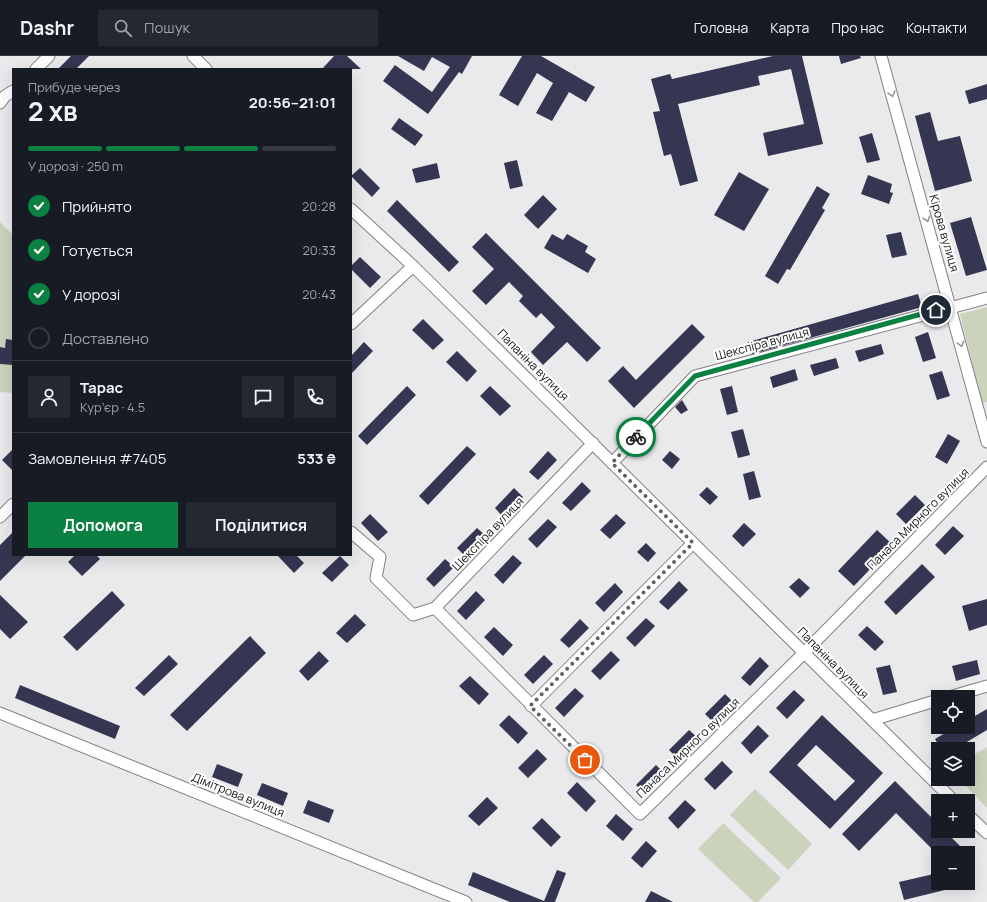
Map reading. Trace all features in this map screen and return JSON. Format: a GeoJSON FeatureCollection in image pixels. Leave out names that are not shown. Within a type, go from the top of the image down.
{"type":"FeatureCollection","features":[{"type":"Feature","properties":{"kind":"street"},"geometry":{"type":"LineString","coordinates":[[37,68],[49,56]]}},
{"type":"Feature","properties":{"kind":"street"},"geometry":{"type":"LineString","coordinates":[[193,56],[205,68]]}},
{"type":"Feature","properties":{"kind":"street","name":"Кірова вулиця"},"geometry":{"type":"LineString","coordinates":[[881,56],[951,306],[987,442]]}},
{"type":"Feature","properties":{"kind":"street"},"geometry":{"type":"LineString","coordinates":[[0,103],[5,96],[12,92]]}},
{"type":"Feature","properties":{"kind":"street","name":"Папаніна вулиця"},"geometry":{"type":"LineString","coordinates":[[352,210],[413,266],[947,794]]}},
{"type":"Feature","properties":{"kind":"street"},"geometry":{"type":"LineString","coordinates":[[352,323],[413,266]]}},
{"type":"Feature","properties":{"kind":"street","name":"Шекспіра вулиця"},"geometry":{"type":"LineString","coordinates":[[612,463],[695,376],[951,306],[987,298]]}},
{"type":"Feature","properties":{"kind":"street","name":"Шекспіра вулиця"},"geometry":{"type":"LineString","coordinates":[[435,608],[592,443]]}},
{"type":"Feature","properties":{"kind":"street","name":"Панаса Мирного вулиця"},"geometry":{"type":"LineString","coordinates":[[435,608],[530,706],[640,814],[804,653],[987,467]]}},
{"type":"Feature","properties":{"kind":"street"},"geometry":{"type":"LineString","coordinates":[[0,517],[12,505]]}},
{"type":"Feature","properties":{"kind":"street"},"geometry":{"type":"LineString","coordinates":[[352,533],[380,558],[376,578],[413,615],[435,608]]}},
{"type":"Feature","properties":{"kind":"street"},"geometry":{"type":"LineString","coordinates":[[530,706],[693,543]]}},
{"type":"Feature","properties":{"kind":"street"},"geometry":{"type":"LineString","coordinates":[[973,690],[987,686]]}},
{"type":"Feature","properties":{"kind":"street"},"geometry":{"type":"LineString","coordinates":[[872,720],[931,702]]}},
{"type":"Feature","properties":{"kind":"street","name":"Дімітрова вулиця"},"geometry":{"type":"LineString","coordinates":[[0,713],[466,902]]}},
{"type":"Feature","properties":{"kind":"street"},"geometry":{"type":"LineString","coordinates":[[975,822],[987,833]]}},
{"type":"Feature","properties":{"kind":"green space"},"geometry":{"type":"Polygon","coordinates":[[[0,222],[12,234],[12,393],[0,392],[0,222]]]}},
{"type":"Feature","properties":{"kind":"green space"},"geometry":{"type":"Polygon","coordinates":[[[987,307],[987,402],[982,403],[960,314],[987,307]]]}},
{"type":"Feature","properties":{"kind":"green space"},"geometry":{"type":"Polygon","coordinates":[[[987,747],[987,808],[966,786],[975,786],[975,754],[987,747]]]}},
{"type":"Feature","properties":{"kind":"green space"},"geometry":{"type":"Polygon","coordinates":[[[755,789],[812,844],[788,870],[730,815],[755,789]]]}},
{"type":"Feature","properties":{"kind":"green space"},"geometry":{"type":"Polygon","coordinates":[[[723,823],[781,878],[758,902],[754,902],[698,849],[723,823]]]}},
{"type":"Feature","properties":{"kind":"building"},"geometry":{"type":"Polygon","coordinates":[[[71,56],[89,56],[77,68],[59,68],[71,56]]]}},
{"type":"Feature","properties":{"kind":"building"},"geometry":{"type":"Polygon","coordinates":[[[334,56],[347,56],[361,69],[352,68],[323,68],[334,56]]]}},
{"type":"Feature","properties":{"kind":"building"},"geometry":{"type":"Polygon","coordinates":[[[398,56],[472,56],[462,74],[459,72],[428,114],[383,81],[395,65],[432,92],[450,67],[432,57],[424,71],[398,56]]]}},
{"type":"Feature","properties":{"kind":"building"},"geometry":{"type":"Polygon","coordinates":[[[522,56],[541,56],[595,87],[586,102],[569,92],[552,121],[536,113],[553,83],[537,73],[518,106],[499,95],[522,56]]]}},
{"type":"Feature","properties":{"kind":"building"},"geometry":{"type":"Polygon","coordinates":[[[773,56],[802,56],[823,144],[768,156],[763,133],[804,124],[791,69],[758,76],[760,85],[678,104],[698,181],[680,186],[671,154],[664,156],[653,112],[660,111],[651,79],[670,74],[672,79],[773,56]]]}},
{"type":"Feature","properties":{"kind":"building"},"geometry":{"type":"Polygon","coordinates":[[[839,56],[860,56],[861,58],[841,64],[839,56]]]}},
{"type":"Feature","properties":{"kind":"building"},"geometry":{"type":"Polygon","coordinates":[[[987,84],[987,99],[969,104],[965,91],[987,84]]]}},
{"type":"Feature","properties":{"kind":"building"},"geometry":{"type":"Polygon","coordinates":[[[930,112],[938,141],[960,136],[972,181],[935,191],[915,116],[930,112]]]}},
{"type":"Feature","properties":{"kind":"building"},"geometry":{"type":"Polygon","coordinates":[[[399,118],[423,135],[415,146],[391,129],[399,118]]]}},
{"type":"Feature","properties":{"kind":"building"},"geometry":{"type":"Polygon","coordinates":[[[872,133],[880,160],[867,163],[859,137],[872,133]]]}},
{"type":"Feature","properties":{"kind":"building"},"geometry":{"type":"Polygon","coordinates":[[[517,160],[523,186],[510,189],[504,163],[517,160]]]}},
{"type":"Feature","properties":{"kind":"building"},"geometry":{"type":"Polygon","coordinates":[[[437,163],[440,178],[416,183],[412,169],[437,163]]]}},
{"type":"Feature","properties":{"kind":"building"},"geometry":{"type":"Polygon","coordinates":[[[360,168],[380,188],[372,197],[352,177],[352,175],[360,168]]]}},
{"type":"Feature","properties":{"kind":"building"},"geometry":{"type":"Polygon","coordinates":[[[739,172],[769,189],[744,231],[714,215],[739,172]]]}},
{"type":"Feature","properties":{"kind":"building"},"geometry":{"type":"Polygon","coordinates":[[[868,175],[892,184],[890,192],[893,193],[889,204],[861,194],[868,175]]]}},
{"type":"Feature","properties":{"kind":"building"},"geometry":{"type":"Polygon","coordinates":[[[817,186],[830,194],[822,208],[825,210],[790,270],[787,269],[778,284],[765,276],[817,186]]]}},
{"type":"Feature","properties":{"kind":"building"},"geometry":{"type":"Polygon","coordinates":[[[543,195],[557,209],[538,229],[524,215],[543,195]]]}},
{"type":"Feature","properties":{"kind":"building"},"geometry":{"type":"Polygon","coordinates":[[[397,200],[459,262],[449,272],[387,211],[397,200]]]}},
{"type":"Feature","properties":{"kind":"building"},"geometry":{"type":"Polygon","coordinates":[[[971,217],[987,270],[966,276],[950,223],[971,217]]]}},
{"type":"Feature","properties":{"kind":"building"},"geometry":{"type":"Polygon","coordinates":[[[901,232],[907,255],[892,258],[886,235],[901,232]]]}},
{"type":"Feature","properties":{"kind":"building"},"geometry":{"type":"Polygon","coordinates":[[[486,233],[601,348],[587,362],[567,342],[543,365],[531,352],[555,327],[541,313],[536,318],[519,301],[523,296],[509,282],[486,305],[472,291],[494,269],[472,247],[486,233]]]}},
{"type":"Feature","properties":{"kind":"building"},"geometry":{"type":"Polygon","coordinates":[[[552,234],[563,240],[567,234],[588,246],[585,252],[596,259],[588,273],[544,248],[552,234]]]}},
{"type":"Feature","properties":{"kind":"building"},"geometry":{"type":"Polygon","coordinates":[[[360,257],[381,277],[370,288],[352,270],[352,265],[360,257]]]}},
{"type":"Feature","properties":{"kind":"building"},"geometry":{"type":"Polygon","coordinates":[[[918,294],[922,307],[752,354],[748,342],[918,294]]]}},
{"type":"Feature","properties":{"kind":"building"},"geometry":{"type":"Polygon","coordinates":[[[423,319],[444,340],[433,350],[412,330],[423,319]]]}},
{"type":"Feature","properties":{"kind":"building"},"geometry":{"type":"Polygon","coordinates":[[[692,324],[705,337],[634,408],[608,381],[623,366],[636,380],[692,324]]]}},
{"type":"Feature","properties":{"kind":"building"},"geometry":{"type":"Polygon","coordinates":[[[928,332],[936,358],[923,362],[915,337],[928,332]]]}},
{"type":"Feature","properties":{"kind":"building"},"geometry":{"type":"Polygon","coordinates":[[[6,339],[12,340],[12,365],[0,364],[0,347],[5,348],[6,339]]]}},
{"type":"Feature","properties":{"kind":"building"},"geometry":{"type":"Polygon","coordinates":[[[364,342],[373,351],[352,373],[352,355],[364,342]]]}},
{"type":"Feature","properties":{"kind":"building"},"geometry":{"type":"Polygon","coordinates":[[[881,344],[884,354],[859,362],[855,351],[881,344]]]}},
{"type":"Feature","properties":{"kind":"building"},"geometry":{"type":"Polygon","coordinates":[[[457,351],[477,371],[467,382],[446,362],[457,351]]]}},
{"type":"Feature","properties":{"kind":"building"},"geometry":{"type":"Polygon","coordinates":[[[836,358],[839,368],[814,376],[810,365],[836,358]]]}},
{"type":"Feature","properties":{"kind":"building"},"geometry":{"type":"Polygon","coordinates":[[[795,369],[798,380],[773,388],[770,377],[795,369]]]}},
{"type":"Feature","properties":{"kind":"building"},"geometry":{"type":"Polygon","coordinates":[[[942,371],[950,396],[937,400],[929,375],[942,371]]]}},
{"type":"Feature","properties":{"kind":"building"},"geometry":{"type":"Polygon","coordinates":[[[407,386],[416,395],[367,445],[358,436],[407,386]]]}},
{"type":"Feature","properties":{"kind":"building"},"geometry":{"type":"Polygon","coordinates":[[[490,386],[511,406],[500,416],[480,396],[490,386]]]}},
{"type":"Feature","properties":{"kind":"building"},"geometry":{"type":"Polygon","coordinates":[[[732,386],[738,412],[727,415],[720,389],[732,386]]]}},
{"type":"Feature","properties":{"kind":"building"},"geometry":{"type":"Polygon","coordinates":[[[682,400],[688,410],[681,414],[675,407],[682,400]]]}},
{"type":"Feature","properties":{"kind":"building"},"geometry":{"type":"Polygon","coordinates":[[[743,429],[750,455],[738,458],[731,432],[743,429]]]}},
{"type":"Feature","properties":{"kind":"building"},"geometry":{"type":"Polygon","coordinates":[[[948,434],[960,441],[947,464],[935,457],[948,434]]]}},
{"type":"Feature","properties":{"kind":"building"},"geometry":{"type":"Polygon","coordinates":[[[467,446],[476,454],[428,505],[419,496],[467,446]]]}},
{"type":"Feature","properties":{"kind":"building"},"geometry":{"type":"Polygon","coordinates":[[[12,450],[12,470],[2,460],[12,450]]]}},
{"type":"Feature","properties":{"kind":"building"},"geometry":{"type":"Polygon","coordinates":[[[548,451],[557,460],[538,480],[529,472],[548,451]]]}},
{"type":"Feature","properties":{"kind":"building"},"geometry":{"type":"Polygon","coordinates":[[[670,451],[680,459],[672,469],[662,460],[670,451]]]}},
{"type":"Feature","properties":{"kind":"building"},"geometry":{"type":"Polygon","coordinates":[[[754,471],[761,497],[749,500],[743,474],[754,471]]]}},
{"type":"Feature","properties":{"kind":"building"},"geometry":{"type":"Polygon","coordinates":[[[582,482],[591,491],[571,511],[562,503],[582,482]]]}},
{"type":"Feature","properties":{"kind":"building"},"geometry":{"type":"Polygon","coordinates":[[[707,487],[718,497],[710,505],[699,495],[707,487]]]}},
{"type":"Feature","properties":{"kind":"building"},"geometry":{"type":"Polygon","coordinates":[[[514,488],[523,497],[503,517],[495,508],[514,488]]]}},
{"type":"Feature","properties":{"kind":"building"},"geometry":{"type":"Polygon","coordinates":[[[915,495],[925,505],[906,524],[896,514],[915,495]]]}},
{"type":"Feature","properties":{"kind":"building"},"geometry":{"type":"Polygon","coordinates":[[[370,514],[388,532],[378,541],[361,523],[370,514]]]}},
{"type":"Feature","properties":{"kind":"building"},"geometry":{"type":"Polygon","coordinates":[[[616,514],[626,523],[610,539],[600,530],[616,514]]]}},
{"type":"Feature","properties":{"kind":"building"},"geometry":{"type":"Polygon","coordinates":[[[548,519],[557,527],[537,548],[528,539],[548,519]]]}},
{"type":"Feature","properties":{"kind":"building"},"geometry":{"type":"Polygon","coordinates":[[[744,523],[756,534],[743,547],[732,536],[744,523]]]}},
{"type":"Feature","properties":{"kind":"building"},"geometry":{"type":"Polygon","coordinates":[[[953,526],[964,536],[945,555],[935,545],[953,526]]]}},
{"type":"Feature","properties":{"kind":"building"},"geometry":{"type":"Polygon","coordinates":[[[477,528],[486,536],[466,557],[457,548],[477,528]]]}},
{"type":"Feature","properties":{"kind":"building"},"geometry":{"type":"Polygon","coordinates":[[[877,530],[893,545],[854,586],[838,571],[877,530]]]}},
{"type":"Feature","properties":{"kind":"building"},"geometry":{"type":"Polygon","coordinates":[[[12,533],[12,556],[25,556],[0,581],[0,545],[12,533]]]}},
{"type":"Feature","properties":{"kind":"building"},"geometry":{"type":"Polygon","coordinates":[[[646,543],[656,553],[648,562],[637,552],[646,543]]]}},
{"type":"Feature","properties":{"kind":"building"},"geometry":{"type":"Polygon","coordinates":[[[513,555],[522,563],[503,584],[494,575],[513,555]]]}},
{"type":"Feature","properties":{"kind":"building"},"geometry":{"type":"Polygon","coordinates":[[[74,556],[97,556],[100,559],[82,576],[68,562],[74,556]]]}},
{"type":"Feature","properties":{"kind":"building"},"geometry":{"type":"Polygon","coordinates":[[[278,556],[297,556],[304,563],[294,573],[278,556]]]}},
{"type":"Feature","properties":{"kind":"building"},"geometry":{"type":"Polygon","coordinates":[[[340,556],[349,565],[332,582],[322,573],[340,556]]]}},
{"type":"Feature","properties":{"kind":"building"},"geometry":{"type":"Polygon","coordinates":[[[445,559],[454,567],[434,587],[426,579],[445,559]]]}},
{"type":"Feature","properties":{"kind":"building"},"geometry":{"type":"Polygon","coordinates":[[[922,564],[935,577],[896,615],[884,602],[922,564]]]}},
{"type":"Feature","properties":{"kind":"building"},"geometry":{"type":"Polygon","coordinates":[[[799,578],[810,588],[800,598],[789,587],[799,578]]]}},
{"type":"Feature","properties":{"kind":"building"},"geometry":{"type":"Polygon","coordinates":[[[679,581],[688,590],[668,610],[659,602],[679,581]]]}},
{"type":"Feature","properties":{"kind":"building"},"geometry":{"type":"Polygon","coordinates":[[[615,583],[623,592],[604,612],[595,603],[615,583]]]}},
{"type":"Feature","properties":{"kind":"building"},"geometry":{"type":"Polygon","coordinates":[[[112,591],[125,605],[77,651],[63,637],[112,591]]]}},
{"type":"Feature","properties":{"kind":"building"},"geometry":{"type":"Polygon","coordinates":[[[476,591],[485,600],[466,620],[457,611],[476,591]]]}},
{"type":"Feature","properties":{"kind":"building"},"geometry":{"type":"Polygon","coordinates":[[[0,595],[28,622],[10,639],[0,629],[0,595]]]}},
{"type":"Feature","properties":{"kind":"building"},"geometry":{"type":"Polygon","coordinates":[[[987,599],[987,625],[969,631],[962,606],[987,599]]]}},
{"type":"Feature","properties":{"kind":"building"},"geometry":{"type":"Polygon","coordinates":[[[355,614],[366,625],[347,643],[336,633],[355,614]]]}},
{"type":"Feature","properties":{"kind":"building"},"geometry":{"type":"Polygon","coordinates":[[[646,618],[655,626],[635,647],[626,638],[646,618]]]}},
{"type":"Feature","properties":{"kind":"building"},"geometry":{"type":"Polygon","coordinates":[[[580,619],[589,628],[569,648],[560,640],[580,619]]]}},
{"type":"Feature","properties":{"kind":"building"},"geometry":{"type":"Polygon","coordinates":[[[867,626],[884,642],[875,651],[858,635],[867,626]]]}},
{"type":"Feature","properties":{"kind":"building"},"geometry":{"type":"Polygon","coordinates":[[[494,627],[513,645],[503,656],[484,637],[494,627]]]}},
{"type":"Feature","properties":{"kind":"building"},"geometry":{"type":"Polygon","coordinates":[[[250,636],[266,653],[187,731],[170,715],[250,636]]]}},
{"type":"Feature","properties":{"kind":"building"},"geometry":{"type":"Polygon","coordinates":[[[319,651],[329,661],[308,681],[299,671],[319,651]]]}},
{"type":"Feature","properties":{"kind":"building"},"geometry":{"type":"Polygon","coordinates":[[[611,651],[620,660],[600,680],[591,671],[611,651]]]}},
{"type":"Feature","properties":{"kind":"building"},"geometry":{"type":"Polygon","coordinates":[[[169,655],[178,664],[144,696],[135,688],[169,655]]]}},
{"type":"Feature","properties":{"kind":"building"},"geometry":{"type":"Polygon","coordinates":[[[544,655],[553,664],[533,684],[524,675],[544,655]]]}},
{"type":"Feature","properties":{"kind":"building"},"geometry":{"type":"Polygon","coordinates":[[[760,657],[769,666],[750,686],[741,678],[760,657]]]}},
{"type":"Feature","properties":{"kind":"building"},"geometry":{"type":"Polygon","coordinates":[[[977,660],[980,674],[956,681],[952,666],[977,660]]]}},
{"type":"Feature","properties":{"kind":"building"},"geometry":{"type":"Polygon","coordinates":[[[890,665],[897,692],[883,695],[876,668],[890,665]]]}},
{"type":"Feature","properties":{"kind":"building"},"geometry":{"type":"Polygon","coordinates":[[[470,676],[489,694],[479,705],[459,686],[470,676]]]}},
{"type":"Feature","properties":{"kind":"building"},"geometry":{"type":"Polygon","coordinates":[[[20,685],[120,726],[115,739],[15,698],[20,685]]]}},
{"type":"Feature","properties":{"kind":"building"},"geometry":{"type":"Polygon","coordinates":[[[575,688],[584,696],[564,717],[555,708],[575,688]]]}},
{"type":"Feature","properties":{"kind":"building"},"geometry":{"type":"Polygon","coordinates":[[[794,690],[805,700],[787,719],[776,708],[794,690]]]}},
{"type":"Feature","properties":{"kind":"building"},"geometry":{"type":"Polygon","coordinates":[[[725,694],[734,703],[714,723],[705,714],[725,694]]]}},
{"type":"Feature","properties":{"kind":"building"},"geometry":{"type":"Polygon","coordinates":[[[987,709],[987,730],[967,742],[937,742],[935,739],[943,734],[975,734],[975,716],[987,709]]]}},
{"type":"Feature","properties":{"kind":"building"},"geometry":{"type":"Polygon","coordinates":[[[509,715],[528,733],[518,744],[499,725],[509,715]]]}},
{"type":"Feature","properties":{"kind":"building"},"geometry":{"type":"Polygon","coordinates":[[[822,715],[883,773],[830,829],[769,772],[822,715]],[[816,745],[797,765],[835,801],[855,781],[816,745]]]}},
{"type":"Feature","properties":{"kind":"building"},"geometry":{"type":"Polygon","coordinates":[[[758,725],[769,736],[751,754],[741,743],[758,725]]]}},
{"type":"Feature","properties":{"kind":"building"},"geometry":{"type":"Polygon","coordinates":[[[689,730],[698,738],[678,759],[669,750],[689,730]]]}},
{"type":"Feature","properties":{"kind":"building"},"geometry":{"type":"Polygon","coordinates":[[[537,749],[547,759],[528,778],[518,768],[537,749]]]}},
{"type":"Feature","properties":{"kind":"building"},"geometry":{"type":"Polygon","coordinates":[[[722,761],[733,772],[715,790],[704,779],[722,761]]]}},
{"type":"Feature","properties":{"kind":"building"},"geometry":{"type":"Polygon","coordinates":[[[217,764],[243,774],[238,787],[212,777],[217,764]]]}},
{"type":"Feature","properties":{"kind":"building"},"geometry":{"type":"Polygon","coordinates":[[[656,765],[665,774],[645,794],[636,785],[656,765]]]}},
{"type":"Feature","properties":{"kind":"building"},"geometry":{"type":"Polygon","coordinates":[[[895,781],[931,817],[931,838],[952,838],[960,846],[931,846],[931,848],[896,813],[859,851],[842,834],[895,781]]]}},
{"type":"Feature","properties":{"kind":"building"},"geometry":{"type":"Polygon","coordinates":[[[577,782],[596,801],[586,812],[567,793],[577,782]]]}},
{"type":"Feature","properties":{"kind":"building"},"geometry":{"type":"Polygon","coordinates":[[[262,783],[288,793],[283,806],[257,795],[262,783]]]}},
{"type":"Feature","properties":{"kind":"building"},"geometry":{"type":"Polygon","coordinates":[[[487,797],[498,808],[479,826],[468,816],[487,797]]]}},
{"type":"Feature","properties":{"kind":"building"},"geometry":{"type":"Polygon","coordinates":[[[308,800],[334,810],[329,823],[303,813],[308,800]]]}},
{"type":"Feature","properties":{"kind":"building"},"geometry":{"type":"Polygon","coordinates":[[[685,800],[696,810],[678,829],[668,818],[685,800]]]}},
{"type":"Feature","properties":{"kind":"building"},"geometry":{"type":"Polygon","coordinates":[[[616,814],[633,829],[623,841],[606,826],[616,814]]]}},
{"type":"Feature","properties":{"kind":"building"},"geometry":{"type":"Polygon","coordinates":[[[542,818],[561,837],[551,847],[532,828],[542,818]]]}},
{"type":"Feature","properties":{"kind":"building"},"geometry":{"type":"Polygon","coordinates":[[[646,841],[657,851],[642,868],[631,858],[646,841]]]}},
{"type":"Feature","properties":{"kind":"building"},"geometry":{"type":"Polygon","coordinates":[[[557,870],[566,873],[555,902],[510,902],[468,885],[473,872],[544,901],[557,870]]]}},
{"type":"Feature","properties":{"kind":"building"},"geometry":{"type":"Polygon","coordinates":[[[931,875],[931,890],[945,890],[904,900],[899,882],[931,875]]]}},
{"type":"Feature","properties":{"kind":"building"},"geometry":{"type":"Polygon","coordinates":[[[651,891],[673,902],[645,902],[651,891]]]}},
{"type":"Feature","properties":{"kind":"way so far"},"geometry":{"type":"LineString","coordinates":[[585,760],[530,706],[693,543],[612,463],[636,437]]}},
{"type":"Feature","properties":{"kind":"route"},"geometry":{"type":"LineString","coordinates":[[636,437],[695,376],[936,310]]}}]}
